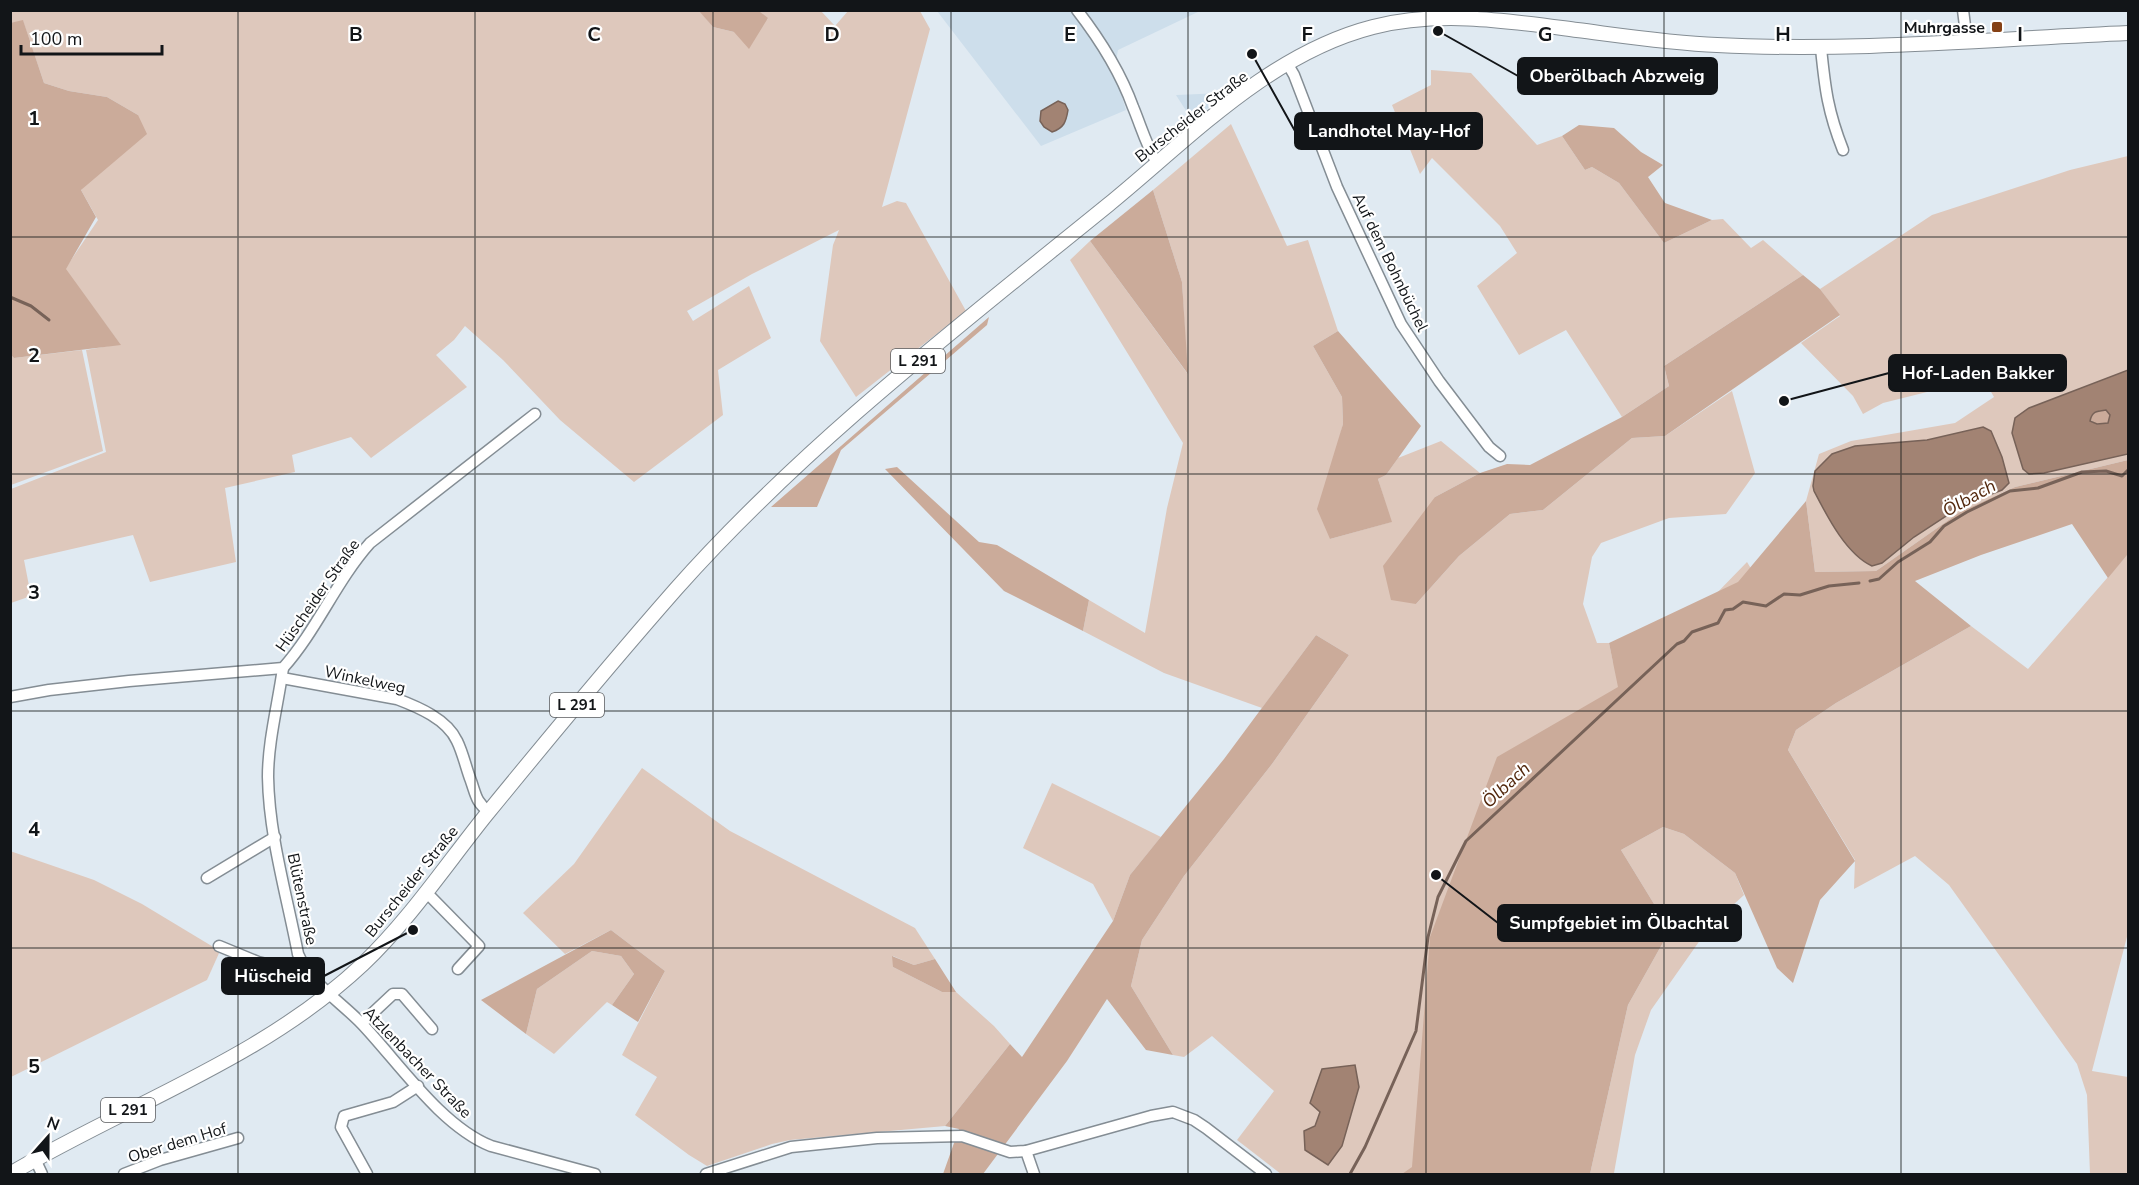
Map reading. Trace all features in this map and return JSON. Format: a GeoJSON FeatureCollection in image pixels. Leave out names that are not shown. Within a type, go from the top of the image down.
{"type":"FeatureCollection","features":[{"type":"Feature","properties":{"kind":"main road","name":"Burscheider Straße"},"geometry":{"type":"LineString","coordinates":[[10,1174],[34,1159],[268,1038],[329,993],[369,958],[674,591],[753,507],[833,433],[1157,163],[1243,93],[1287,63],[1359,31],[1393,23],[1437,18],[1508,20],[1684,43],[1821,48],[1920,46],[2128,33]]}},
{"type":"Feature","properties":{"kind":"street"},"geometry":{"type":"LineString","coordinates":[[1077,10],[1108,51],[1148,148],[1157,163]]}},
{"type":"Feature","properties":{"kind":"street"},"geometry":{"type":"LineString","coordinates":[[1963,10],[1967,42]]}},
{"type":"Feature","properties":{"kind":"street"},"geometry":{"type":"LineString","coordinates":[[1821,48],[1825,95],[1843,150]]}},
{"type":"Feature","properties":{"kind":"street","name":"Auf dem Bohnbüchel"},"geometry":{"type":"LineString","coordinates":[[1287,63],[1294,75],[1337,186],[1401,324],[1439,381],[1489,447],[1500,456]]}},
{"type":"Feature","properties":{"kind":"street","name":"Hüscheider Straße"},"geometry":{"type":"LineString","coordinates":[[10,697],[129,681],[283,673],[354,563],[370,543],[535,414]]}},
{"type":"Feature","properties":{"kind":"street","name":"Winkelweg"},"geometry":{"type":"LineString","coordinates":[[283,673],[397,699],[429,714],[447,728],[457,740],[478,804],[489,812]]}},
{"type":"Feature","properties":{"kind":"street","name":"Blütenstraße"},"geometry":{"type":"LineString","coordinates":[[283,673],[268,777],[275,837],[298,954],[304,967],[329,993]]}},
{"type":"Feature","properties":{"kind":"street","name":"Blütenstraße"},"geometry":{"type":"LineString","coordinates":[[207,878],[234,864],[275,837]]}},
{"type":"Feature","properties":{"kind":"street"},"geometry":{"type":"LineString","coordinates":[[426,891],[479,946],[458,969]]}},
{"type":"Feature","properties":{"kind":"street"},"geometry":{"type":"LineString","coordinates":[[219,946],[274,966],[304,967]]}},
{"type":"Feature","properties":{"kind":"street","name":"Atzlenbacher Straße"},"geometry":{"type":"LineString","coordinates":[[329,993],[362,1023],[448,1118],[476,1140],[595,1174]]}},
{"type":"Feature","properties":{"kind":"street"},"geometry":{"type":"LineString","coordinates":[[362,1023],[393,994],[402,994],[432,1029]]}},
{"type":"Feature","properties":{"kind":"street"},"geometry":{"type":"LineString","coordinates":[[367,1174],[341,1127],[344,1116],[393,1102],[418,1086]]}},
{"type":"Feature","properties":{"kind":"street"},"geometry":{"type":"LineString","coordinates":[[706,1174],[791,1147],[877,1138],[962,1136],[1010,1152],[1026,1151],[1173,1112],[1194,1120],[1266,1174]]}},
{"type":"Feature","properties":{"kind":"street","name":"Ober dem Hof"},"geometry":{"type":"LineString","coordinates":[[124,1174],[160,1160],[238,1138]]}},
{"type":"Feature","properties":{"kind":"street"},"geometry":{"type":"LineString","coordinates":[[1026,1151],[1034,1174]]}},
{"type":"Feature","properties":{"kind":"street"},"geometry":{"type":"LineString","coordinates":[[34,1159],[42,1174]]}},
{"type":"Feature","properties":{"kind":"shaded area"},"geometry":{"type":"Polygon","coordinates":[[[11,10],[699,10],[713,27],[734,32],[768,19],[759,11],[821,11],[835,26],[848,11],[920,11],[930,29],[882,207],[897,201],[906,203],[966,311],[856,397],[820,341],[833,245],[839,230],[752,274],[687,311],[693,321],[749,286],[771,338],[718,370],[723,415],[634,482],[560,420],[503,360],[465,326],[454,340],[436,355],[467,387],[371,458],[351,437],[292,455],[295,472],[225,488],[236,562],[150,582],[133,535],[24,560],[31,596],[11,603],[11,489],[106,452],[86,350],[120,344],[65,269],[98,220],[81,190],[138,115],[107,97],[69,91],[44,83],[23,21],[11,23],[11,10]]]}},
{"type":"Feature","properties":{"kind":"shaded area"},"geometry":{"type":"Polygon","coordinates":[[[699,11],[759,11],[768,18],[749,49],[734,32],[713,27],[699,11]]]}},
{"type":"Feature","properties":{"kind":"shaded area"},"geometry":{"type":"Polygon","coordinates":[[[937,11],[1200,11],[1118,50],[1114,71],[1126,110],[1041,146],[937,11]]]}},
{"type":"Feature","properties":{"kind":"shaded area"},"geometry":{"type":"Polygon","coordinates":[[[23,20],[44,83],[69,91],[107,97],[138,115],[147,134],[81,190],[96,217],[66,269],[121,345],[14,358],[11,355],[10,23],[23,20]]]}},
{"type":"Feature","properties":{"kind":"shaded area"},"geometry":{"type":"Polygon","coordinates":[[[1431,70],[1471,73],[1537,145],[1562,136],[1585,170],[1592,167],[1619,183],[1664,243],[1712,220],[1723,219],[1751,248],[1763,240],[1803,275],[1664,366],[1669,386],[1622,417],[1566,330],[1519,355],[1477,286],[1517,253],[1500,226],[1432,158],[1420,174],[1392,105],[1431,85],[1431,70]]]}},
{"type":"Feature","properties":{"kind":"shaded area"},"geometry":{"type":"Polygon","coordinates":[[[1223,93],[1225,95],[1192,120],[1176,95],[1223,93]]]}},
{"type":"Feature","properties":{"kind":"shaded area"},"geometry":{"type":"Polygon","coordinates":[[[1231,124],[1287,246],[1308,240],[1338,331],[1313,346],[1342,397],[1343,424],[1336,452],[1330,539],[1391,522],[1378,479],[1386,475],[1398,458],[1441,441],[1480,473],[1435,497],[1416,604],[1459,556],[1510,514],[1543,510],[1632,438],[1665,436],[1732,391],[1755,473],[1726,514],[1669,518],[1601,543],[1592,557],[1583,604],[1597,643],[1609,643],[1613,662],[1711,599],[1747,562],[1800,649],[1671,720],[1431,1174],[1281,1174],[1237,1140],[1274,1091],[1212,1036],[1184,1057],[1173,1055],[1131,986],[1142,940],[1184,876],[1272,764],[1349,655],[1316,635],[1262,708],[1164,673],[1083,631],[1089,600],[1145,633],[1167,508],[1183,443],[1070,260],[1090,241],[1187,373],[1182,282],[1153,190],[1231,124]]]}},
{"type":"Feature","properties":{"kind":"shaded area"},"geometry":{"type":"Polygon","coordinates":[[[1579,125],[1614,128],[1641,152],[1663,165],[1648,177],[1665,203],[1712,220],[1664,243],[1619,183],[1592,167],[1585,170],[1562,136],[1579,125]]]}},
{"type":"Feature","properties":{"kind":"shaded area"},"geometry":{"type":"Polygon","coordinates":[[[2128,156],[2128,370],[2028,408],[2019,457],[2023,469],[2029,474],[2128,454],[2128,460],[2015,487],[1960,512],[1876,571],[1815,572],[1806,501],[1819,454],[1851,441],[1955,423],[1994,397],[1983,378],[1883,403],[1863,414],[1853,396],[1801,343],[1840,316],[1820,289],[1932,215],[2070,170],[2128,156]],[[1983,427],[1927,440],[1855,446],[1814,491],[1851,551],[1864,562],[1882,563],[1914,537],[1963,505],[2002,490],[1983,427]]]}},
{"type":"Feature","properties":{"kind":"shaded area"},"geometry":{"type":"Polygon","coordinates":[[[1153,190],[1182,282],[1188,374],[1090,241],[1153,190]]]}},
{"type":"Feature","properties":{"kind":"shaded area"},"geometry":{"type":"Polygon","coordinates":[[[1803,275],[1820,289],[1840,315],[1665,436],[1632,438],[1543,510],[1510,514],[1459,556],[1416,604],[1391,600],[1383,566],[1435,497],[1480,473],[1507,464],[1530,465],[1622,417],[1669,386],[1664,366],[1803,275]]]}},
{"type":"Feature","properties":{"kind":"shaded area"},"geometry":{"type":"Polygon","coordinates":[[[989,317],[987,325],[841,450],[817,507],[771,507],[989,317]]]}},
{"type":"Feature","properties":{"kind":"shaded area"},"geometry":{"type":"Polygon","coordinates":[[[1338,331],[1421,426],[1386,475],[1378,479],[1392,522],[1330,539],[1317,509],[1343,424],[1342,397],[1313,346],[1338,331]]]}},
{"type":"Feature","properties":{"kind":"shaded area"},"geometry":{"type":"Polygon","coordinates":[[[82,350],[103,451],[11,485],[11,355],[14,358],[82,350]]]}},
{"type":"Feature","properties":{"kind":"shaded area"},"geometry":{"type":"Polygon","coordinates":[[[2106,410],[2111,415],[2108,423],[2097,424],[2090,420],[2096,412],[2106,410]]]}},
{"type":"Feature","properties":{"kind":"shaded area"},"geometry":{"type":"Polygon","coordinates":[[[2128,460],[2128,554],[2108,578],[2072,524],[1981,555],[1915,581],[1971,626],[1836,703],[1796,730],[1788,750],[1855,861],[1820,900],[1793,983],[1777,968],[1735,873],[1684,834],[1663,827],[1621,850],[1670,930],[1628,1005],[1590,1174],[1402,1174],[1412,1167],[1430,937],[1497,757],[1618,687],[1609,643],[1738,582],[1806,501],[1815,572],[1876,571],[1960,512],[2015,487],[2128,460]]]}},
{"type":"Feature","properties":{"kind":"shaded area"},"geometry":{"type":"Polygon","coordinates":[[[897,467],[979,542],[997,545],[1089,600],[1083,631],[1004,591],[885,469],[897,467]]]}},
{"type":"Feature","properties":{"kind":"shaded area"},"geometry":{"type":"Polygon","coordinates":[[[2128,554],[2128,933],[2092,1071],[2128,1077],[2128,1174],[2090,1174],[2087,1095],[2077,1064],[1949,885],[1915,856],[1854,889],[1855,860],[1788,750],[1796,730],[1836,703],[1971,626],[2028,669],[2128,554]]]}},
{"type":"Feature","properties":{"kind":"shaded area"},"geometry":{"type":"Polygon","coordinates":[[[1316,635],[1349,655],[1272,764],[1184,876],[1142,940],[1131,986],[1173,1055],[1146,1050],[1107,999],[1067,1061],[983,1174],[943,1174],[959,1129],[945,1126],[1010,1044],[1022,1057],[1113,921],[1130,875],[1224,759],[1316,635]]]}},
{"type":"Feature","properties":{"kind":"shaded area"},"geometry":{"type":"Polygon","coordinates":[[[642,768],[730,831],[915,928],[935,959],[914,965],[893,956],[893,967],[942,992],[956,992],[994,1026],[1010,1044],[945,1126],[790,1140],[707,1166],[635,1115],[657,1077],[622,1055],[665,971],[611,930],[565,954],[523,913],[574,864],[642,768]]]}},
{"type":"Feature","properties":{"kind":"shaded area"},"geometry":{"type":"Polygon","coordinates":[[[1052,783],[1161,837],[1130,875],[1113,921],[1093,884],[1023,848],[1052,783]]]}},
{"type":"Feature","properties":{"kind":"shaded area"},"geometry":{"type":"Polygon","coordinates":[[[1663,827],[1684,834],[1735,873],[1744,895],[1710,926],[1651,1010],[1635,1055],[1614,1173],[1618,1174],[1590,1174],[1628,1005],[1670,930],[1621,850],[1663,827]]]}},
{"type":"Feature","properties":{"kind":"shaded area"},"geometry":{"type":"Polygon","coordinates":[[[10,851],[94,880],[142,904],[220,951],[207,980],[11,1077],[10,851]]]}},
{"type":"Feature","properties":{"kind":"shaded area"},"geometry":{"type":"Polygon","coordinates":[[[611,930],[665,971],[638,1022],[612,1005],[634,974],[621,956],[592,951],[537,989],[526,1034],[481,1000],[611,930]]]}},
{"type":"Feature","properties":{"kind":"shaded area"},"geometry":{"type":"Polygon","coordinates":[[[592,951],[621,956],[634,974],[612,1005],[607,1002],[554,1054],[526,1034],[537,989],[592,951]]]}},
{"type":"Feature","properties":{"kind":"shaded area"},"geometry":{"type":"Polygon","coordinates":[[[892,956],[914,965],[935,959],[956,992],[942,992],[893,967],[892,956]]]}},
{"type":"Feature","properties":{"kind":"water"},"geometry":{"type":"Polygon","coordinates":[[[1058,101],[1065,104],[1068,110],[1062,126],[1052,132],[1040,121],[1041,111],[1058,101]]]}},
{"type":"Feature","properties":{"kind":"water"},"geometry":{"type":"Polygon","coordinates":[[[2128,370],[2128,454],[2044,473],[2029,474],[2023,469],[2012,433],[2015,418],[2029,408],[2128,370]],[[2106,410],[2098,411],[2092,415],[2090,421],[2097,424],[2108,423],[2110,415],[2106,410]]]}},
{"type":"Feature","properties":{"kind":"water"},"geometry":{"type":"Polygon","coordinates":[[[1983,427],[1991,431],[2002,457],[2009,483],[2002,490],[1963,505],[1914,537],[1882,563],[1872,566],[1854,553],[1838,533],[1814,491],[1815,471],[1832,454],[1855,446],[1927,440],[1983,427]]]}},
{"type":"Feature","properties":{"kind":"water"},"geometry":{"type":"Polygon","coordinates":[[[1355,1065],[1359,1087],[1342,1146],[1328,1165],[1305,1150],[1304,1131],[1315,1126],[1320,1112],[1310,1103],[1322,1069],[1355,1065]]]}},
{"type":"Feature","properties":{"kind":"waterway"},"geometry":{"type":"LineString","coordinates":[[10,297],[31,306],[49,320]]}},
{"type":"Feature","properties":{"kind":"waterway","name":"Ölbach"},"geometry":{"type":"LineString","coordinates":[[1870,581],[1879,579],[1898,562],[1930,542],[1944,526],[2010,491],[2038,488],[2082,472],[2106,471],[2122,476],[2128,470]]}},
{"type":"Feature","properties":{"kind":"waterway","name":"Ölbach"},"geometry":{"type":"LineString","coordinates":[[1350,1174],[1365,1147],[1416,1031],[1428,937],[1438,897],[1466,841],[1677,644],[1684,641],[1692,632],[1718,623],[1725,610],[1733,609],[1743,602],[1766,606],[1784,594],[1800,595],[1829,586],[1859,583]]}},
{"type":"Feature","properties":{"kind":"place","name":"Muhrgasse"},"geometry":{"type":"Point","coordinates":[1997,27]}},
{"type":"Feature","properties":{"kind":"place","name":"Oberölbach Abzweig"},"geometry":{"type":"Point","coordinates":[1438,31]}},
{"type":"Feature","properties":{"kind":"place","name":"Landhotel May-Hof"},"geometry":{"type":"Point","coordinates":[1252,54]}},
{"type":"Feature","properties":{"kind":"place","name":"Hof-Laden Bakker"},"geometry":{"type":"Point","coordinates":[1784,401]}},
{"type":"Feature","properties":{"kind":"place","name":"Sumpfgebiet im Ölbachtal"},"geometry":{"type":"Point","coordinates":[1436,875]}},
{"type":"Feature","properties":{"kind":"place","name":"Hüscheid"},"geometry":{"type":"Point","coordinates":[413,930]}}]}
